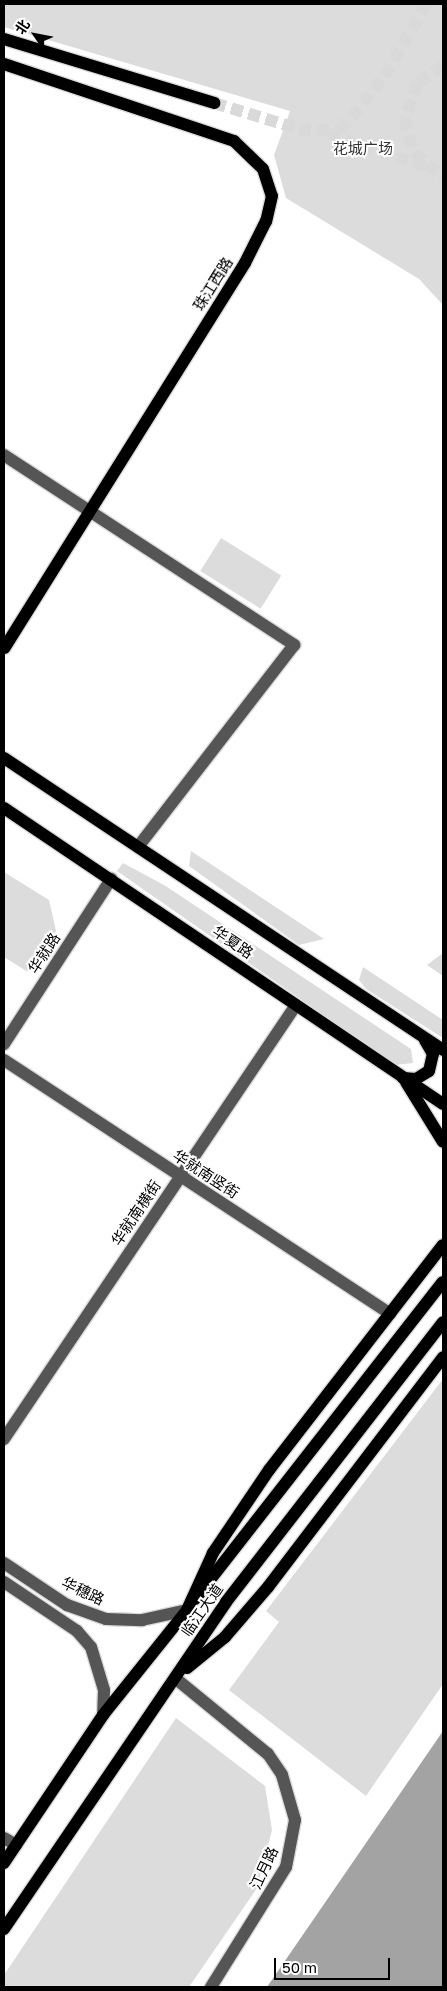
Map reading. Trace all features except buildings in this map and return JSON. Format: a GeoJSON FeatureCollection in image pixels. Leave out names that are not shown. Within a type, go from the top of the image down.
{"type":"FeatureCollection","features":[{"type":"Feature","properties":{"kind":"main road"},"geometry":{"type":"LineString","coordinates":[[4,39],[214,103]]}},
{"type":"Feature","properties":{"kind":"main road","name":"珠江西路"},"geometry":{"type":"LineString","coordinates":[[4,64],[234,141],[259,163],[272,196],[271,208],[254,248],[4,648]]}},
{"type":"Feature","properties":{"kind":"main road","name":"华夏路"},"geometry":{"type":"LineString","coordinates":[[4,758],[443,1050]]}},
{"type":"Feature","properties":{"kind":"main road","name":"华夏路"},"geometry":{"type":"LineString","coordinates":[[4,808],[443,1104]]}},
{"type":"Feature","properties":{"kind":"main road"},"geometry":{"type":"LineString","coordinates":[[403,1078],[416,1078],[429,1071],[433,1054],[422,1037]]}},
{"type":"Feature","properties":{"kind":"main road"},"geometry":{"type":"LineString","coordinates":[[403,1078],[443,1142]]}},
{"type":"Feature","properties":{"kind":"main road"},"geometry":{"type":"LineString","coordinates":[[4,1862],[103,1715],[187,1610],[213,1553],[269,1470],[443,1245]]}},
{"type":"Feature","properties":{"kind":"main road","name":"临江大道"},"geometry":{"type":"LineString","coordinates":[[187,1610],[443,1282]]}},
{"type":"Feature","properties":{"kind":"main road","name":"临江大道"},"geometry":{"type":"LineString","coordinates":[[4,1929],[226,1602],[443,1322]]}},
{"type":"Feature","properties":{"kind":"main road"},"geometry":{"type":"LineString","coordinates":[[175,1678],[225,1637],[268,1587],[443,1357]]}},
{"type":"Feature","properties":{"kind":"street"},"geometry":{"type":"LineString","coordinates":[[4,455],[90,513],[294,644],[138,847]]}},
{"type":"Feature","properties":{"kind":"street","name":"华就路"},"geometry":{"type":"LineString","coordinates":[[4,1044],[111,879]]}},
{"type":"Feature","properties":{"kind":"street","name":"华就南横街"},"geometry":{"type":"LineString","coordinates":[[4,1440],[296,1005]]}},
{"type":"Feature","properties":{"kind":"street","name":"华就南竖街"},"geometry":{"type":"LineString","coordinates":[[4,1060],[390,1314]]}},
{"type":"Feature","properties":{"kind":"street","name":"华穗路"},"geometry":{"type":"LineString","coordinates":[[4,1563],[67,1605],[99,1618],[126,1622],[187,1610]]}},
{"type":"Feature","properties":{"kind":"street"},"geometry":{"type":"LineString","coordinates":[[4,1582],[77,1631],[91,1648],[104,1690],[103,1715]]}},
{"type":"Feature","properties":{"kind":"street","name":"江月路"},"geometry":{"type":"LineString","coordinates":[[175,1678],[268,1754],[291,1796],[295,1820],[286,1867],[211,1987]]}},
{"type":"Feature","properties":{"kind":"street"},"geometry":{"type":"LineString","coordinates":[[4,1838],[16,1845]]}},
{"type":"Feature","properties":{"kind":"green space","name":"花城广场"},"geometry":{"type":"Polygon","coordinates":[[[4,4],[443,4],[443,305],[419,279],[286,198],[274,155],[290,111],[4,27],[4,4]]]}},
{"type":"Feature","properties":{"kind":"green space"},"geometry":{"type":"Polygon","coordinates":[[[221,538],[281,576],[261,609],[200,571],[221,538]]]}},
{"type":"Feature","properties":{"kind":"green space"},"geometry":{"type":"Polygon","coordinates":[[[191,851],[324,939],[299,945],[189,866],[191,851]]]}},
{"type":"Feature","properties":{"kind":"green space"},"geometry":{"type":"Polygon","coordinates":[[[123,863],[164,885],[411,1049],[413,1063],[395,1065],[117,871],[123,863]]]}},
{"type":"Feature","properties":{"kind":"green space"},"geometry":{"type":"Polygon","coordinates":[[[4,872],[49,900],[56,931],[28,972],[4,957],[4,872]]]}},
{"type":"Feature","properties":{"kind":"green space"},"geometry":{"type":"Polygon","coordinates":[[[443,953],[443,976],[427,965],[443,953]]]}},
{"type":"Feature","properties":{"kind":"green space"},"geometry":{"type":"Polygon","coordinates":[[[363,967],[443,1020],[443,1038],[366,989],[359,980],[363,967]]]}},
{"type":"Feature","properties":{"kind":"green space"},"geometry":{"type":"Polygon","coordinates":[[[443,1379],[443,1684],[366,1796],[229,1690],[279,1622],[266,1611],[443,1379]]]}},
{"type":"Feature","properties":{"kind":"green space"},"geometry":{"type":"Polygon","coordinates":[[[176,1718],[265,1786],[272,1830],[257,1888],[189,1987],[4,1987],[4,1975],[176,1718]]]}},
{"type":"Feature","properties":{"kind":"shaded area"},"geometry":{"type":"Polygon","coordinates":[[[443,1731],[443,1987],[267,1987],[443,1731]]]}},
{"type":"Feature","properties":{"kind":"tunnel"},"geometry":{"type":"LineString","coordinates":[[214,103],[299,129],[340,131],[385,76],[426,4]]}},
{"type":"Feature","properties":{"kind":"tunnel"},"geometry":{"type":"LineString","coordinates":[[443,65],[418,83],[404,118],[414,153],[443,177]]}},
{"type":"Feature","properties":{"kind":"tunnel"},"geometry":{"type":"LineString","coordinates":[[328,134],[426,167]]}}]}
